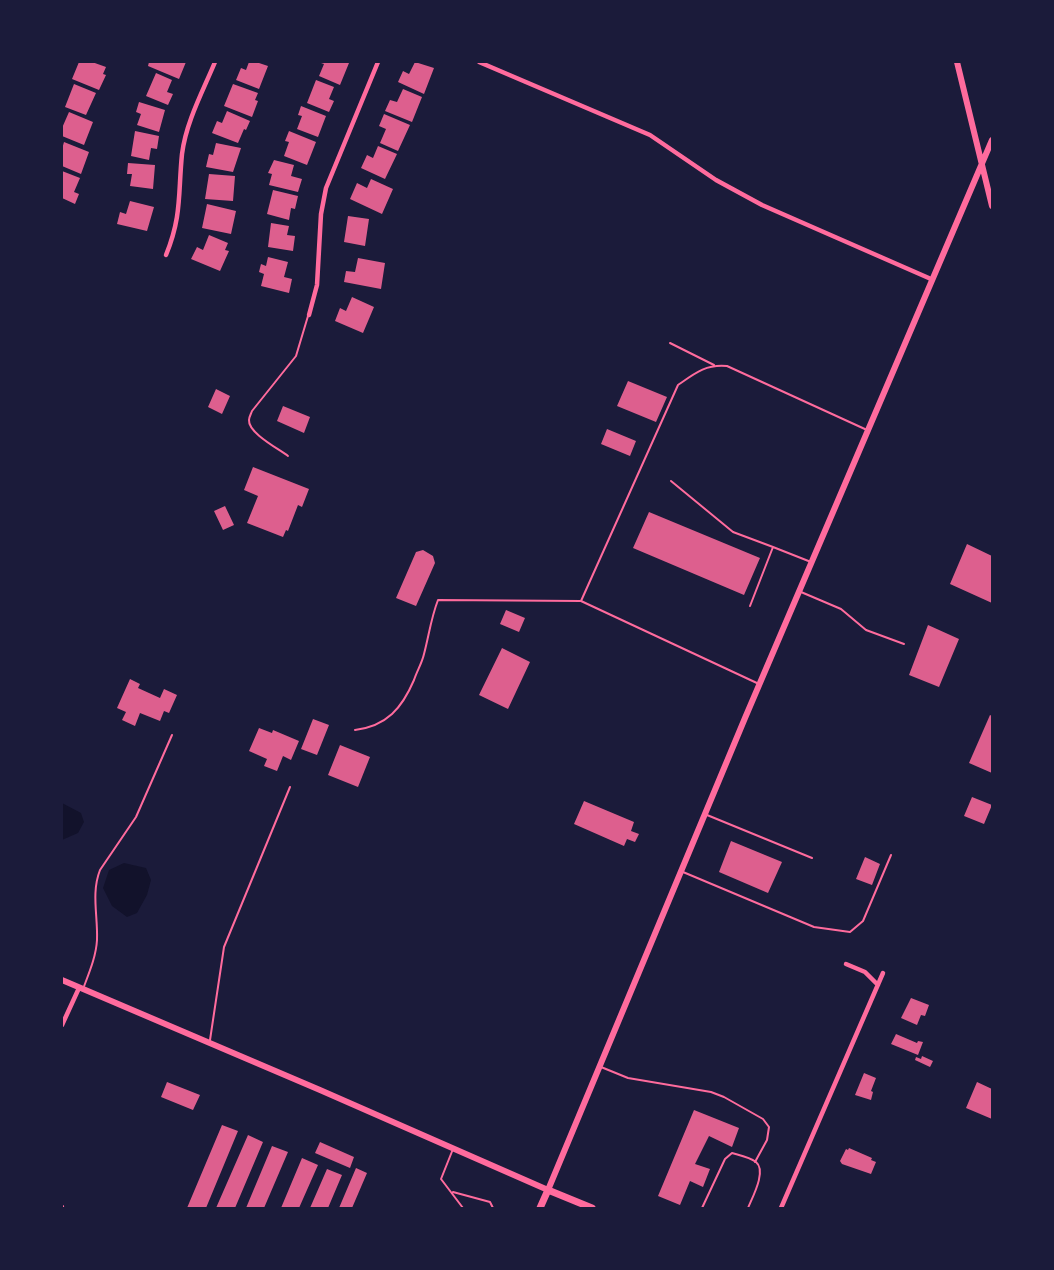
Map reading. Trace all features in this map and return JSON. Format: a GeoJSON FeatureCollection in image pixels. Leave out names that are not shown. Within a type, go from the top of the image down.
{"type":"FeatureCollection","features":[{"type":"Feature","properties":{"kind":"main road"},"geometry":{"type":"LineString","coordinates":[[540,1209],[548,1190],[592,1209]]}},
{"type":"Feature","properties":{"kind":"street"},"geometry":{"type":"LineString","coordinates":[[166,255],[178,220],[182,153],[187,132],[215,62]]}},
{"type":"Feature","properties":{"kind":"street"},"geometry":{"type":"LineString","coordinates":[[309,315],[317,285],[321,214],[326,188],[378,62]]}},
{"type":"Feature","properties":{"kind":"street"},"geometry":{"type":"LineString","coordinates":[[479,62],[650,135],[716,180],[753,200],[932,279]]}},
{"type":"Feature","properties":{"kind":"street"},"geometry":{"type":"LineString","coordinates":[[957,62],[993,206]]}},
{"type":"Feature","properties":{"kind":"street"},"geometry":{"type":"LineString","coordinates":[[62,980],[548,1190],[798,591],[993,140]]}},
{"type":"Feature","properties":{"kind":"street"},"geometry":{"type":"LineString","coordinates":[[846,964],[865,972],[878,985]]}},
{"type":"Feature","properties":{"kind":"street"},"geometry":{"type":"LineString","coordinates":[[780,1209],[883,973]]}},
{"type":"Feature","properties":{"kind":"street"},"geometry":{"type":"LineString","coordinates":[[62,1025],[81,988]]}},
{"type":"Feature","properties":{"kind":"lane"},"geometry":{"type":"LineString","coordinates":[[288,456],[257,434],[249,421],[252,411],[296,356],[309,315]]}},
{"type":"Feature","properties":{"kind":"lane"},"geometry":{"type":"LineString","coordinates":[[670,343],[714,364],[727,366],[867,430]]}},
{"type":"Feature","properties":{"kind":"lane"},"geometry":{"type":"LineString","coordinates":[[580,601],[678,385],[714,364]]}},
{"type":"Feature","properties":{"kind":"lane"},"geometry":{"type":"LineString","coordinates":[[671,481],[734,532],[811,562]]}},
{"type":"Feature","properties":{"kind":"lane"},"geometry":{"type":"LineString","coordinates":[[750,606],[773,547]]}},
{"type":"Feature","properties":{"kind":"lane"},"geometry":{"type":"LineString","coordinates":[[798,591],[841,609],[866,630],[904,644]]}},
{"type":"Feature","properties":{"kind":"lane"},"geometry":{"type":"LineString","coordinates":[[355,730],[370,729],[394,714],[407,696],[424,657],[431,616],[438,600],[580,601],[759,684]]}},
{"type":"Feature","properties":{"kind":"lane"},"geometry":{"type":"LineString","coordinates":[[81,988],[94,961],[97,943],[94,894],[96,880],[100,870],[136,818],[172,735]]}},
{"type":"Feature","properties":{"kind":"lane"},"geometry":{"type":"LineString","coordinates":[[210,1043],[224,947],[290,787]]}},
{"type":"Feature","properties":{"kind":"lane"},"geometry":{"type":"LineString","coordinates":[[704,813],[812,858]]}},
{"type":"Feature","properties":{"kind":"lane"},"geometry":{"type":"LineString","coordinates":[[680,870],[814,927],[850,932],[863,921],[891,855]]}},
{"type":"Feature","properties":{"kind":"lane"},"geometry":{"type":"LineString","coordinates":[[598,1066],[628,1078],[711,1092],[763,1119],[769,1127],[767,1140],[755,1162]]}},
{"type":"Feature","properties":{"kind":"lane"},"geometry":{"type":"LineString","coordinates":[[454,1148],[441,1179],[464,1209]]}},
{"type":"Feature","properties":{"kind":"lane"},"geometry":{"type":"LineString","coordinates":[[702,1209],[725,1159],[732,1153],[755,1162],[759,1167],[759,1184],[748,1209]]}},
{"type":"Feature","properties":{"kind":"lane"},"geometry":{"type":"LineString","coordinates":[[451,1191],[490,1202],[493,1209]]}},
{"type":"Feature","properties":{"kind":"shaded area"},"geometry":{"type":"Polygon","coordinates":[[[62,803],[81,813],[84,822],[78,833],[62,840],[62,803]]]}},
{"type":"Feature","properties":{"kind":"shaded area"},"geometry":{"type":"Polygon","coordinates":[[[124,863],[146,868],[151,880],[147,895],[137,913],[127,917],[112,906],[103,888],[109,870],[124,863]]]}},
{"type":"Feature","properties":{"kind":"building"},"geometry":{"type":"Polygon","coordinates":[[[79,62],[92,62],[106,67],[103,74],[106,75],[99,90],[72,79],[79,62]]]}},
{"type":"Feature","properties":{"kind":"building"},"geometry":{"type":"Polygon","coordinates":[[[149,62],[186,62],[179,79],[148,66],[149,62]]]}},
{"type":"Feature","properties":{"kind":"building"},"geometry":{"type":"Polygon","coordinates":[[[249,62],[268,66],[259,89],[236,80],[241,68],[246,70],[249,62]]]}},
{"type":"Feature","properties":{"kind":"building"},"geometry":{"type":"Polygon","coordinates":[[[318,62],[349,63],[340,85],[319,76],[324,64],[318,62]]]}},
{"type":"Feature","properties":{"kind":"building"},"geometry":{"type":"Polygon","coordinates":[[[415,62],[434,68],[424,94],[398,82],[403,71],[409,74],[415,62]]]}},
{"type":"Feature","properties":{"kind":"building"},"geometry":{"type":"Polygon","coordinates":[[[156,73],[172,80],[167,92],[173,94],[168,105],[146,96],[156,73]]]}},
{"type":"Feature","properties":{"kind":"building"},"geometry":{"type":"Polygon","coordinates":[[[316,80],[334,87],[329,99],[334,101],[329,112],[307,103],[316,80]]]}},
{"type":"Feature","properties":{"kind":"building"},"geometry":{"type":"Polygon","coordinates":[[[74,84],[96,93],[86,115],[65,107],[74,84]]]}},
{"type":"Feature","properties":{"kind":"building"},"geometry":{"type":"Polygon","coordinates":[[[233,84],[258,93],[255,100],[258,101],[252,117],[224,106],[233,84]]]}},
{"type":"Feature","properties":{"kind":"building"},"geometry":{"type":"Polygon","coordinates":[[[403,89],[422,97],[412,122],[385,111],[390,100],[397,102],[403,89]]]}},
{"type":"Feature","properties":{"kind":"building"},"geometry":{"type":"Polygon","coordinates":[[[139,102],[165,110],[159,132],[137,125],[141,114],[136,112],[139,102]]]}},
{"type":"Feature","properties":{"kind":"building"},"geometry":{"type":"Polygon","coordinates":[[[301,106],[326,116],[318,137],[297,129],[302,116],[298,115],[301,106]]]}},
{"type":"Feature","properties":{"kind":"building"},"geometry":{"type":"Polygon","coordinates":[[[227,111],[250,121],[238,143],[212,133],[217,121],[222,123],[227,111]]]}},
{"type":"Feature","properties":{"kind":"building"},"geometry":{"type":"Polygon","coordinates":[[[69,112],[93,122],[84,145],[62,136],[62,128],[69,112]]]}},
{"type":"Feature","properties":{"kind":"building"},"geometry":{"type":"Polygon","coordinates":[[[384,114],[410,125],[398,151],[380,143],[386,129],[379,126],[384,114]]]}},
{"type":"Feature","properties":{"kind":"building"},"geometry":{"type":"Polygon","coordinates":[[[135,131],[159,136],[157,149],[151,148],[149,160],[131,156],[135,131]]]}},
{"type":"Feature","properties":{"kind":"building"},"geometry":{"type":"Polygon","coordinates":[[[289,131],[316,142],[307,165],[284,156],[289,142],[285,141],[289,131]]]}},
{"type":"Feature","properties":{"kind":"building"},"geometry":{"type":"Polygon","coordinates":[[[64,142],[89,152],[81,174],[62,166],[64,142]]]}},
{"type":"Feature","properties":{"kind":"building"},"geometry":{"type":"Polygon","coordinates":[[[216,143],[241,148],[233,172],[206,167],[209,154],[213,155],[216,143]]]}},
{"type":"Feature","properties":{"kind":"building"},"geometry":{"type":"Polygon","coordinates":[[[378,146],[397,154],[385,179],[361,168],[367,155],[373,158],[378,146]]]}},
{"type":"Feature","properties":{"kind":"building"},"geometry":{"type":"Polygon","coordinates":[[[274,160],[294,165],[291,176],[302,179],[298,192],[269,185],[272,174],[268,173],[274,160]]]}},
{"type":"Feature","properties":{"kind":"building"},"geometry":{"type":"Polygon","coordinates":[[[128,163],[155,165],[153,189],[130,186],[132,174],[127,174],[128,163]]]}},
{"type":"Feature","properties":{"kind":"building"},"geometry":{"type":"Polygon","coordinates":[[[62,171],[80,178],[74,192],[79,194],[75,204],[62,198],[62,171]]]}},
{"type":"Feature","properties":{"kind":"building"},"geometry":{"type":"Polygon","coordinates":[[[209,174],[235,176],[233,201],[205,199],[209,174]]]}},
{"type":"Feature","properties":{"kind":"building"},"geometry":{"type":"Polygon","coordinates":[[[371,179],[393,189],[382,214],[350,199],[357,183],[367,188],[371,179]]]}},
{"type":"Feature","properties":{"kind":"building"},"geometry":{"type":"Polygon","coordinates":[[[273,190],[298,196],[295,209],[291,208],[289,220],[267,214],[273,190]]]}},
{"type":"Feature","properties":{"kind":"building"},"geometry":{"type":"Polygon","coordinates":[[[130,201],[154,207],[147,231],[117,224],[120,212],[126,214],[130,201]]]}},
{"type":"Feature","properties":{"kind":"building"},"geometry":{"type":"Polygon","coordinates":[[[207,204],[236,211],[231,234],[202,228],[207,204]]]}},
{"type":"Feature","properties":{"kind":"building"},"geometry":{"type":"Polygon","coordinates":[[[348,216],[369,219],[365,246],[344,242],[348,216]]]}},
{"type":"Feature","properties":{"kind":"building"},"geometry":{"type":"Polygon","coordinates":[[[271,223],[289,226],[287,235],[295,236],[293,251],[268,247],[271,223]]]}},
{"type":"Feature","properties":{"kind":"building"},"geometry":{"type":"Polygon","coordinates":[[[209,235],[228,243],[225,250],[229,251],[220,271],[191,259],[197,247],[203,250],[209,235]]]}},
{"type":"Feature","properties":{"kind":"building"},"geometry":{"type":"Polygon","coordinates":[[[268,257],[288,262],[284,277],[292,279],[289,293],[261,286],[264,274],[259,272],[261,264],[266,266],[268,257]]]}},
{"type":"Feature","properties":{"kind":"building"},"geometry":{"type":"Polygon","coordinates":[[[358,258],[385,263],[381,289],[344,282],[346,271],[355,272],[358,258]]]}},
{"type":"Feature","properties":{"kind":"building"},"geometry":{"type":"Polygon","coordinates":[[[352,297],[374,307],[363,333],[335,321],[340,308],[346,311],[352,297]]]}},
{"type":"Feature","properties":{"kind":"building"},"geometry":{"type":"Polygon","coordinates":[[[628,381],[667,397],[656,422],[617,406],[628,381]]]}},
{"type":"Feature","properties":{"kind":"building"},"geometry":{"type":"Polygon","coordinates":[[[216,389],[230,396],[222,414],[208,407],[216,389]]]}},
{"type":"Feature","properties":{"kind":"building"},"geometry":{"type":"Polygon","coordinates":[[[283,406],[310,417],[304,433],[277,421],[283,406]]]}},
{"type":"Feature","properties":{"kind":"building"},"geometry":{"type":"Polygon","coordinates":[[[607,429],[636,441],[630,456],[601,444],[607,429]]]}},
{"type":"Feature","properties":{"kind":"building"},"geometry":{"type":"Polygon","coordinates":[[[253,467],[309,489],[302,507],[298,505],[288,531],[286,530],[283,537],[247,523],[258,496],[244,490],[253,467]]]}},
{"type":"Feature","properties":{"kind":"building"},"geometry":{"type":"Polygon","coordinates":[[[225,506],[234,525],[223,530],[214,511],[225,506]]]}},
{"type":"Feature","properties":{"kind":"building"},"geometry":{"type":"Polygon","coordinates":[[[649,512],[760,558],[744,595],[633,548],[649,512]]]}},
{"type":"Feature","properties":{"kind":"building"},"geometry":{"type":"Polygon","coordinates":[[[967,544],[992,556],[992,603],[950,584],[967,544]]]}},
{"type":"Feature","properties":{"kind":"building"},"geometry":{"type":"Polygon","coordinates":[[[423,550],[433,556],[435,563],[416,606],[396,598],[416,552],[423,550]]]}},
{"type":"Feature","properties":{"kind":"building"},"geometry":{"type":"Polygon","coordinates":[[[506,610],[525,618],[519,632],[500,624],[506,610]]]}},
{"type":"Feature","properties":{"kind":"building"},"geometry":{"type":"Polygon","coordinates":[[[928,625],[959,639],[939,687],[909,675],[928,625]]]}},
{"type":"Feature","properties":{"kind":"building"},"geometry":{"type":"Polygon","coordinates":[[[502,648],[530,662],[508,709],[479,695],[502,648]]]}},
{"type":"Feature","properties":{"kind":"building"},"geometry":{"type":"Polygon","coordinates":[[[130,679],[140,684],[138,688],[160,698],[164,689],[177,695],[169,713],[164,711],[160,721],[140,713],[135,726],[122,720],[126,712],[117,708],[130,679]]]}},
{"type":"Feature","properties":{"kind":"building"},"geometry":{"type":"Polygon","coordinates":[[[990,715],[992,716],[992,773],[969,763],[990,715]]]}},
{"type":"Feature","properties":{"kind":"building"},"geometry":{"type":"Polygon","coordinates":[[[313,719],[329,725],[317,755],[301,749],[313,719]]]}},
{"type":"Feature","properties":{"kind":"building"},"geometry":{"type":"Polygon","coordinates":[[[259,728],[272,733],[273,730],[299,741],[291,760],[283,756],[277,771],[264,766],[267,759],[249,751],[259,728]]]}},
{"type":"Feature","properties":{"kind":"building"},"geometry":{"type":"Polygon","coordinates":[[[340,745],[370,757],[358,787],[328,775],[340,745]]]}},
{"type":"Feature","properties":{"kind":"building"},"geometry":{"type":"Polygon","coordinates":[[[972,797],[992,805],[984,824],[964,816],[972,797]]]}},
{"type":"Feature","properties":{"kind":"building"},"geometry":{"type":"Polygon","coordinates":[[[584,801],[634,822],[631,831],[639,834],[635,842],[627,839],[624,846],[574,824],[584,801]]]}},
{"type":"Feature","properties":{"kind":"building"},"geometry":{"type":"Polygon","coordinates":[[[731,841],[782,862],[768,893],[719,872],[731,841]]]}},
{"type":"Feature","properties":{"kind":"building"},"geometry":{"type":"Polygon","coordinates":[[[865,857],[880,864],[872,885],[856,879],[865,857]]]}},
{"type":"Feature","properties":{"kind":"building"},"geometry":{"type":"Polygon","coordinates":[[[911,998],[929,1005],[925,1016],[921,1015],[917,1025],[901,1018],[911,998]]]}},
{"type":"Feature","properties":{"kind":"building"},"geometry":{"type":"Polygon","coordinates":[[[896,1034],[917,1043],[918,1041],[923,1042],[918,1055],[891,1044],[896,1034]]]}},
{"type":"Feature","properties":{"kind":"building"},"geometry":{"type":"Polygon","coordinates":[[[922,1056],[933,1061],[930,1067],[915,1060],[916,1057],[921,1059],[922,1056]]]}},
{"type":"Feature","properties":{"kind":"building"},"geometry":{"type":"Polygon","coordinates":[[[864,1073],[876,1078],[871,1091],[873,1092],[871,1100],[855,1095],[864,1073]]]}},
{"type":"Feature","properties":{"kind":"building"},"geometry":{"type":"Polygon","coordinates":[[[167,1082],[200,1095],[193,1110],[161,1097],[167,1082]]]}},
{"type":"Feature","properties":{"kind":"building"},"geometry":{"type":"Polygon","coordinates":[[[977,1082],[992,1089],[992,1119],[966,1108],[977,1082]]]}},
{"type":"Feature","properties":{"kind":"building"},"geometry":{"type":"Polygon","coordinates":[[[694,1110],[739,1128],[732,1147],[709,1136],[695,1164],[710,1169],[703,1187],[690,1181],[680,1205],[658,1196],[694,1110]]]}},
{"type":"Feature","properties":{"kind":"building"},"geometry":{"type":"Polygon","coordinates":[[[222,1125],[238,1131],[206,1208],[187,1208],[222,1125]]]}},
{"type":"Feature","properties":{"kind":"building"},"geometry":{"type":"Polygon","coordinates":[[[248,1135],[263,1142],[235,1208],[216,1208],[248,1135]]]}},
{"type":"Feature","properties":{"kind":"building"},"geometry":{"type":"Polygon","coordinates":[[[320,1142],[354,1157],[350,1168],[315,1153],[320,1142]]]}},
{"type":"Feature","properties":{"kind":"building"},"geometry":{"type":"Polygon","coordinates":[[[272,1146],[288,1152],[264,1208],[246,1208],[272,1146]]]}},
{"type":"Feature","properties":{"kind":"building"},"geometry":{"type":"Polygon","coordinates":[[[849,1148],[876,1162],[871,1174],[842,1164],[840,1161],[846,1149],[849,1148]]]}},
{"type":"Feature","properties":{"kind":"building"},"geometry":{"type":"Polygon","coordinates":[[[302,1158],[318,1165],[299,1208],[281,1208],[302,1158]]]}},
{"type":"Feature","properties":{"kind":"building"},"geometry":{"type":"Polygon","coordinates":[[[356,1168],[367,1173],[352,1208],[339,1208],[356,1168]]]}},
{"type":"Feature","properties":{"kind":"building"},"geometry":{"type":"Polygon","coordinates":[[[327,1169],[342,1175],[328,1208],[310,1208],[327,1169]]]}}]}
